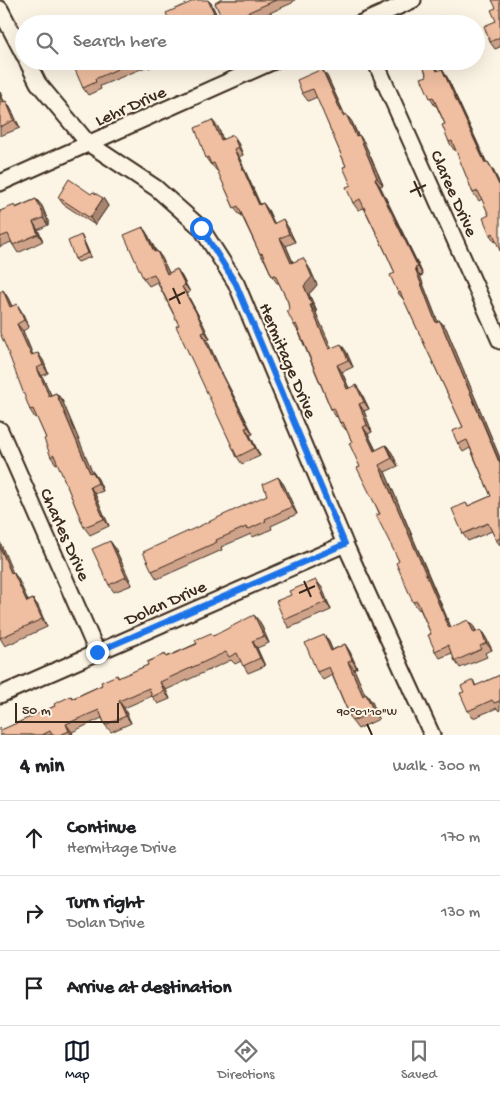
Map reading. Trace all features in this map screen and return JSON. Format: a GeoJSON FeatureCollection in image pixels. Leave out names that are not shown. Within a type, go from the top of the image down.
{"type":"FeatureCollection","features":[{"type":"Feature","properties":{"kind":"street"},"geometry":{"type":"LineString","coordinates":[[379,15],[413,0]]}},
{"type":"Feature","properties":{"kind":"street"},"geometry":{"type":"LineString","coordinates":[[0,9],[15,38]]}},
{"type":"Feature","properties":{"kind":"street","name":"Hermitage Drive"},"geometry":{"type":"LineString","coordinates":[[32,70],[38,83],[88,144],[156,188],[201,228],[236,284],[345,544],[432,735]]}},
{"type":"Feature","properties":{"kind":"street","name":"Lehr Drive"},"geometry":{"type":"LineString","coordinates":[[0,183],[254,70]]}},
{"type":"Feature","properties":{"kind":"street","name":"Claree Drive"},"geometry":{"type":"LineString","coordinates":[[379,70],[500,341]]}},
{"type":"Feature","properties":{"kind":"street","name":"Charles Drive"},"geometry":{"type":"LineString","coordinates":[[0,430],[97,652]]}},
{"type":"Feature","properties":{"kind":"street","name":"Dolan Drive"},"geometry":{"type":"LineString","coordinates":[[0,695],[345,544]]}},
{"type":"Feature","properties":{"kind":"building"},"geometry":{"type":"Polygon","coordinates":[[[196,0],[208,0],[214,13],[209,15],[167,15],[166,13],[196,0]]]}},
{"type":"Feature","properties":{"kind":"building"},"geometry":{"type":"Polygon","coordinates":[[[221,0],[276,0],[242,15],[220,15],[215,3],[221,0]]]}},
{"type":"Feature","properties":{"kind":"building"},"geometry":{"type":"Polygon","coordinates":[[[492,0],[500,0],[500,37],[490,42],[485,26],[496,21],[491,10],[496,8],[492,0]]]}},
{"type":"Feature","properties":{"kind":"building"},"geometry":{"type":"Polygon","coordinates":[[[75,70],[115,70],[95,79],[96,82],[83,88],[75,70]]]}},
{"type":"Feature","properties":{"kind":"building"},"geometry":{"type":"Polygon","coordinates":[[[322,70],[343,116],[346,114],[356,136],[359,135],[377,178],[375,179],[418,267],[415,268],[436,323],[440,321],[500,462],[500,538],[496,540],[488,523],[463,534],[452,509],[466,503],[468,506],[491,496],[467,440],[458,444],[452,431],[463,427],[400,292],[398,293],[390,275],[395,273],[360,199],[353,203],[346,187],[351,185],[343,167],[346,166],[313,89],[302,93],[297,80],[322,70]]]}},
{"type":"Feature","properties":{"kind":"building"},"geometry":{"type":"Polygon","coordinates":[[[425,70],[442,70],[485,163],[488,162],[500,184],[500,251],[493,233],[490,235],[483,218],[489,215],[478,191],[473,193],[452,141],[449,142],[442,125],[445,124],[433,97],[430,98],[421,78],[427,76],[425,70]]]}},
{"type":"Feature","properties":{"kind":"building"},"geometry":{"type":"Polygon","coordinates":[[[0,96],[3,102],[6,101],[14,120],[0,127],[0,96]]]}},
{"type":"Feature","properties":{"kind":"building"},"geometry":{"type":"Polygon","coordinates":[[[212,120],[221,140],[233,135],[238,147],[234,149],[259,205],[263,203],[273,224],[283,219],[289,234],[280,238],[291,263],[303,258],[305,261],[312,277],[304,286],[312,305],[310,305],[329,349],[341,344],[348,360],[337,365],[347,389],[356,385],[364,402],[359,404],[367,425],[363,427],[374,451],[386,445],[392,458],[379,465],[449,628],[468,620],[474,633],[481,630],[486,643],[480,646],[482,649],[455,661],[448,645],[435,651],[428,635],[431,634],[417,601],[413,602],[396,563],[399,561],[376,515],[380,514],[357,468],[360,467],[349,443],[352,442],[343,422],[340,423],[334,408],[331,409],[296,324],[294,325],[287,311],[289,310],[288,302],[275,275],[272,276],[262,253],[260,254],[238,206],[234,208],[214,163],[211,164],[208,157],[206,158],[195,128],[212,120]]]}},
{"type":"Feature","properties":{"kind":"building"},"geometry":{"type":"Polygon","coordinates":[[[69,179],[91,194],[93,192],[103,198],[90,218],[58,197],[69,179]]]}},
{"type":"Feature","properties":{"kind":"building"},"geometry":{"type":"Polygon","coordinates":[[[36,199],[43,213],[43,218],[33,222],[38,234],[13,245],[8,234],[0,237],[0,211],[15,205],[16,208],[36,199]]]}},
{"type":"Feature","properties":{"kind":"building"},"geometry":{"type":"Polygon","coordinates":[[[143,227],[154,252],[157,251],[167,274],[177,269],[185,285],[182,287],[205,332],[202,333],[248,427],[245,428],[255,448],[237,457],[176,326],[179,325],[154,274],[143,278],[124,235],[143,227]]]}},
{"type":"Feature","properties":{"kind":"building"},"geometry":{"type":"Polygon","coordinates":[[[81,235],[88,253],[75,259],[68,241],[81,235]]]}},
{"type":"Feature","properties":{"kind":"building"},"geometry":{"type":"Polygon","coordinates":[[[3,290],[10,307],[17,304],[24,320],[17,324],[31,355],[38,353],[43,365],[37,368],[49,396],[56,393],[90,473],[93,472],[98,483],[90,487],[104,519],[84,527],[54,455],[51,457],[44,439],[46,438],[33,409],[30,410],[0,333],[0,292],[3,290]]]}},
{"type":"Feature","properties":{"kind":"building"},"geometry":{"type":"Polygon","coordinates":[[[278,477],[292,507],[265,519],[266,521],[247,530],[246,527],[152,571],[143,552],[267,495],[263,484],[278,477]]]}},
{"type":"Feature","properties":{"kind":"building"},"geometry":{"type":"Polygon","coordinates":[[[110,541],[126,577],[109,585],[92,549],[110,541]]]}},
{"type":"Feature","properties":{"kind":"building"},"geometry":{"type":"Polygon","coordinates":[[[0,547],[11,573],[13,572],[27,602],[33,599],[42,619],[0,638],[0,547]]]}},
{"type":"Feature","properties":{"kind":"building"},"geometry":{"type":"Polygon","coordinates":[[[316,580],[326,602],[284,620],[276,601],[291,595],[289,591],[316,580]]]}},
{"type":"Feature","properties":{"kind":"building"},"geometry":{"type":"Polygon","coordinates":[[[254,615],[264,636],[252,641],[260,658],[243,666],[237,653],[229,657],[226,652],[160,682],[164,691],[152,697],[149,688],[119,701],[126,716],[105,725],[99,710],[66,724],[69,731],[60,735],[52,735],[50,731],[42,735],[0,735],[0,727],[1,730],[55,706],[54,704],[71,696],[72,699],[102,685],[101,682],[117,675],[118,678],[148,665],[147,662],[165,654],[166,657],[197,644],[195,640],[211,633],[213,636],[254,615]]]}},
{"type":"Feature","properties":{"kind":"building"},"geometry":{"type":"Polygon","coordinates":[[[324,635],[331,651],[345,644],[352,660],[348,662],[363,696],[366,694],[374,712],[352,721],[329,667],[317,672],[305,643],[324,635]]]}},
{"type":"Feature","properties":{"kind":"building"},"geometry":{"type":"Polygon","coordinates":[[[500,675],[500,701],[494,703],[492,700],[468,711],[460,693],[464,692],[461,686],[473,680],[475,686],[500,675]]]}},
{"type":"Feature","properties":{"kind":"route"},"geometry":{"type":"LineString","coordinates":[[97,652],[345,544],[236,284],[201,228]]}}]}
